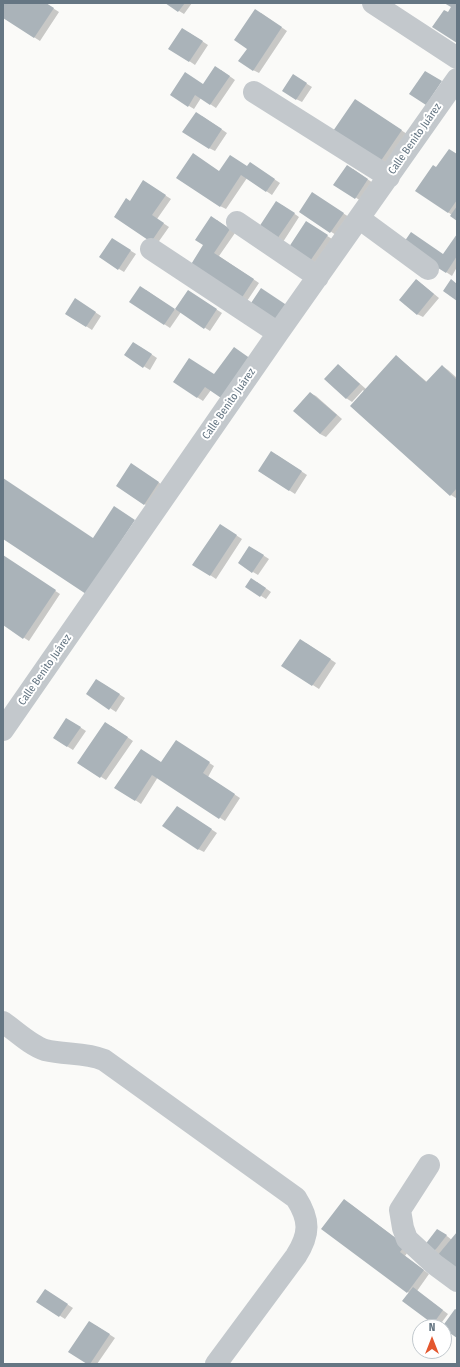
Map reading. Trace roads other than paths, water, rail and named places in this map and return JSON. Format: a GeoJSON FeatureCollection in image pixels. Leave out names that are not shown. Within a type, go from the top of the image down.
{"type":"FeatureCollection","features":[{"type":"Feature","properties":{"kind":"street"},"geometry":{"type":"LineString","coordinates":[[373,3],[457,58]]}},
{"type":"Feature","properties":{"kind":"street","name":"Calle Benito Juárez"},"geometry":{"type":"LineString","coordinates":[[3,730],[457,79]]}},
{"type":"Feature","properties":{"kind":"street"},"geometry":{"type":"LineString","coordinates":[[254,92],[389,178]]}},
{"type":"Feature","properties":{"kind":"street"},"geometry":{"type":"LineString","coordinates":[[360,219],[428,269]]}},
{"type":"Feature","properties":{"kind":"street"},"geometry":{"type":"LineString","coordinates":[[237,222],[318,277]]}},
{"type":"Feature","properties":{"kind":"street"},"geometry":{"type":"LineString","coordinates":[[151,249],[278,334]]}},
{"type":"Feature","properties":{"kind":"street"},"geometry":{"type":"LineString","coordinates":[[3,1022],[31,1042],[44,1049],[93,1056],[104,1060],[296,1198],[303,1209],[307,1229],[304,1244],[216,1364]]}},
{"type":"Feature","properties":{"kind":"street"},"geometry":{"type":"LineString","coordinates":[[429,1165],[400,1210],[403,1228],[407,1239],[434,1264],[457,1281]]}}]}
